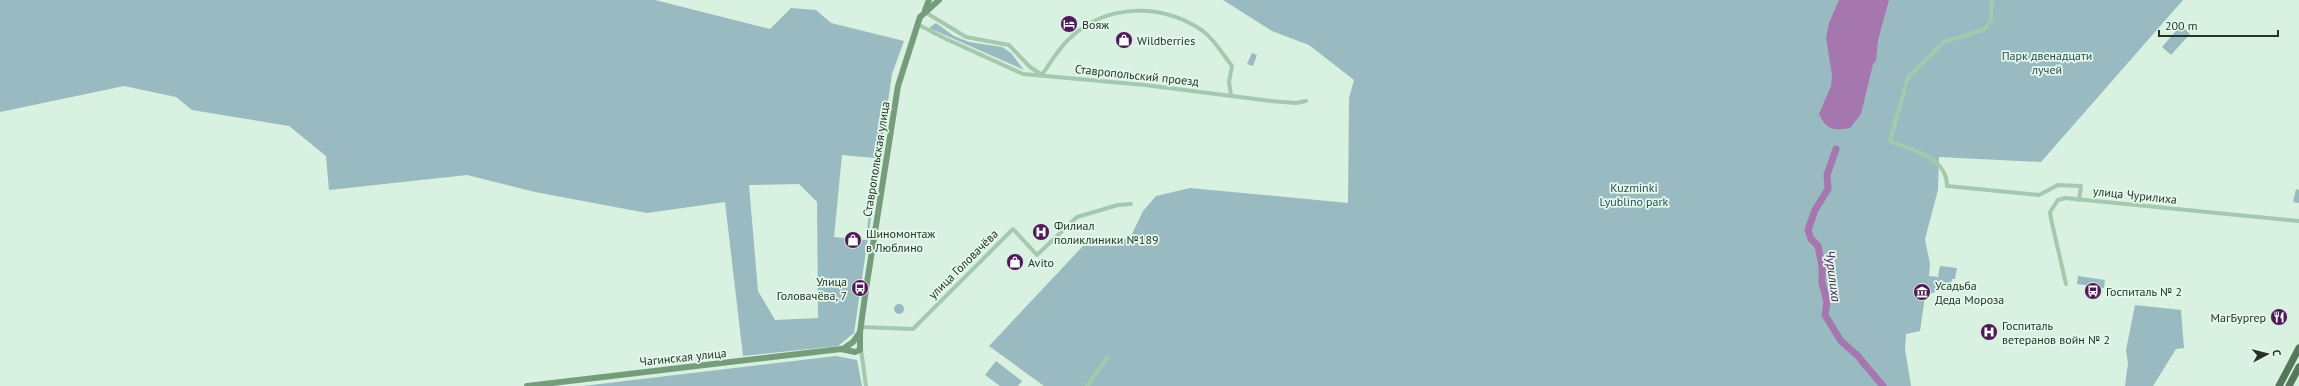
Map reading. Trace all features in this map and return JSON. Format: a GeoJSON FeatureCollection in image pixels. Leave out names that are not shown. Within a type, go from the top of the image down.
{"type":"FeatureCollection","features":[{"type":"Feature","properties":{"kind":"main road"},"geometry":{"type":"LineString","coordinates":[[2279,386],[2299,348]]}},
{"type":"Feature","properties":{"kind":"main road"},"geometry":{"type":"LineString","coordinates":[[2289,386],[2299,367]]}},
{"type":"Feature","properties":{"kind":"street"},"geometry":{"type":"LineString","coordinates":[[929,0],[924,12],[966,37],[1009,45],[1030,67],[1042,75],[1069,39],[1091,23],[1125,11],[1165,12],[1202,31],[1211,39],[1232,66],[1229,82],[1231,95]]}},
{"type":"Feature","properties":{"kind":"street","name":"Ставропольская улица"},"geometry":{"type":"LineString","coordinates":[[861,347],[860,329],[898,86],[917,24],[924,12],[938,0]]}},
{"type":"Feature","properties":{"kind":"street"},"geometry":{"type":"LineString","coordinates":[[1992,0],[1991,19],[1985,29],[1944,42],[1908,77],[1890,141],[1931,158],[1947,177],[1947,186],[2039,195],[2058,185],[2082,186],[2079,200]]}},
{"type":"Feature","properties":{"kind":"street","name":"Ставропольский проезд"},"geometry":{"type":"LineString","coordinates":[[917,24],[944,38],[1024,74],[1231,95],[1271,101],[1296,103],[1306,101]]}},
{"type":"Feature","properties":{"kind":"street","name":"улица Чурилиха"},"geometry":{"type":"LineString","coordinates":[[2066,284],[2050,212],[2058,200],[2065,198],[2299,221]]}},
{"type":"Feature","properties":{"kind":"street","name":"улица Головачёва"},"geometry":{"type":"LineString","coordinates":[[860,329],[913,329],[1013,229],[1037,255],[1077,217],[1118,205],[1131,204]]}},
{"type":"Feature","properties":{"kind":"street","name":"Ставропольская улица"},"geometry":{"type":"LineString","coordinates":[[853,343],[860,329]]}},
{"type":"Feature","properties":{"kind":"street"},"geometry":{"type":"LineString","coordinates":[[861,347],[853,343],[853,351],[861,359]]}},
{"type":"Feature","properties":{"kind":"street","name":"Чагинская улица"},"geometry":{"type":"LineString","coordinates":[[841,349],[853,343]]}},
{"type":"Feature","properties":{"kind":"street"},"geometry":{"type":"LineString","coordinates":[[853,351],[861,347]]}},
{"type":"Feature","properties":{"kind":"street"},"geometry":{"type":"LineString","coordinates":[[861,347],[861,359],[866,386]]}},
{"type":"Feature","properties":{"kind":"street","name":"Чагинская улица"},"geometry":{"type":"LineString","coordinates":[[527,386],[841,349],[853,351]]}},
{"type":"Feature","properties":{"kind":"street"},"geometry":{"type":"LineString","coordinates":[[1087,386],[1107,358]]}},
{"type":"Feature","properties":{"kind":"green space"},"geometry":{"type":"Polygon","coordinates":[[[0,0],[655,0],[770,29],[791,8],[816,10],[831,23],[904,41],[892,74],[854,333],[838,346],[743,356],[725,202],[647,213],[535,192],[467,175],[329,190],[326,156],[289,126],[192,110],[176,97],[124,86],[0,112],[0,0]],[[842,155],[834,237],[866,240],[875,158],[842,155]],[[799,184],[749,185],[758,291],[775,320],[818,318],[817,202],[799,184]]]}},
{"type":"Feature","properties":{"kind":"green space","name":"Kuzminki Lyublino park"},"geometry":{"type":"Polygon","coordinates":[[[1223,0],[2183,0],[2041,162],[1939,157],[1938,190],[1925,239],[1930,264],[1929,276],[1938,277],[1940,266],[1957,268],[1955,279],[1952,279],[1951,285],[1925,296],[1920,331],[1906,334],[1905,349],[1911,386],[1044,386],[989,346],[1083,246],[1117,245],[1132,234],[1143,211],[1156,196],[1190,188],[1348,203],[1349,98],[1354,80],[1309,45],[1272,31],[1223,0]]]}},
{"type":"Feature","properties":{"kind":"green space"},"geometry":{"type":"Polygon","coordinates":[[[936,23],[954,36],[969,42],[1002,47],[1011,53],[1024,70],[929,28],[936,23]]]}},
{"type":"Feature","properties":{"kind":"green space"},"geometry":{"type":"Polygon","coordinates":[[[2181,25],[2190,34],[2171,55],[2162,47],[2181,25]]]}},
{"type":"Feature","properties":{"kind":"green space"},"geometry":{"type":"Polygon","coordinates":[[[1252,53],[1257,55],[1253,66],[1247,64],[1252,53]]]}},
{"type":"Feature","properties":{"kind":"green space"},"geometry":{"type":"Polygon","coordinates":[[[2296,189],[2299,190],[2299,203],[2293,202],[2296,189]]]}},
{"type":"Feature","properties":{"kind":"green space"},"geometry":{"type":"Polygon","coordinates":[[[2078,276],[2105,280],[2104,288],[2077,284],[2078,276]]]}},
{"type":"Feature","properties":{"kind":"green space"},"geometry":{"type":"Polygon","coordinates":[[[897,304],[901,304],[903,305],[903,313],[897,314],[894,311],[894,307],[897,304]]]}},
{"type":"Feature","properties":{"kind":"green space"},"geometry":{"type":"Polygon","coordinates":[[[2135,305],[2181,310],[2184,348],[2176,349],[2153,386],[2125,386],[2128,363],[2126,350],[2135,305]]]}},
{"type":"Feature","properties":{"kind":"green space"},"geometry":{"type":"Polygon","coordinates":[[[836,356],[857,360],[862,386],[583,386],[836,356]]]}},
{"type":"Feature","properties":{"kind":"green space"},"geometry":{"type":"Polygon","coordinates":[[[996,361],[1022,381],[1018,386],[1000,386],[985,375],[996,361]]]}},
{"type":"Feature","properties":{"kind":"shaded area"},"geometry":{"type":"Polygon","coordinates":[[[1839,0],[1889,0],[1878,40],[1876,61],[1873,64],[1861,114],[1850,128],[1835,129],[1828,126],[1819,114],[1831,86],[1832,75],[1826,38],[1829,23],[1839,0]]]}},
{"type":"Feature","properties":{"kind":"waterway","name":"Чурилиха"},"geometry":{"type":"LineString","coordinates":[[1836,149],[1827,175],[1828,189],[1815,210],[1808,230],[1811,239],[1818,246],[1822,266],[1822,283],[1827,302],[1825,315],[1841,341],[1859,357]]}},
{"type":"Feature","properties":{"kind":"waterway","name":"Чурилиха"},"geometry":{"type":"LineString","coordinates":[[1861,360],[1883,386]]}},
{"type":"Feature","properties":{"kind":"place","name":"Вояж"},"geometry":{"type":"Point","coordinates":[1069,24]}},
{"type":"Feature","properties":{"kind":"place","name":"Wildberries"},"geometry":{"type":"Point","coordinates":[1124,40]}},
{"type":"Feature","properties":{"kind":"place","name":"Филиал поликлиники №189"},"geometry":{"type":"Point","coordinates":[1041,232]}},
{"type":"Feature","properties":{"kind":"place","name":"Шиномонтаж в Люблино"},"geometry":{"type":"Point","coordinates":[853,240]}},
{"type":"Feature","properties":{"kind":"place","name":"Avito"},"geometry":{"type":"Point","coordinates":[1015,262]}},
{"type":"Feature","properties":{"kind":"place","name":"Улица Головачёва, 7"},"geometry":{"type":"Point","coordinates":[860,288]}},
{"type":"Feature","properties":{"kind":"place","name":"Госпиталь № 2"},"geometry":{"type":"Point","coordinates":[2093,291]}},
{"type":"Feature","properties":{"kind":"place","name":"Усадьба Деда Мороза"},"geometry":{"type":"Point","coordinates":[1922,292]}},
{"type":"Feature","properties":{"kind":"place","name":"МагБургер"},"geometry":{"type":"Point","coordinates":[2279,317]}},
{"type":"Feature","properties":{"kind":"place","name":"Госпиталь ветеранов войн № 2"},"geometry":{"type":"Point","coordinates":[1989,332]}},
{"type":"Feature","properties":{"kind":"park label","name":"Парк двенадцати лучей"},"geometry":{"type":"Point","coordinates":[2047,62]}}]}
